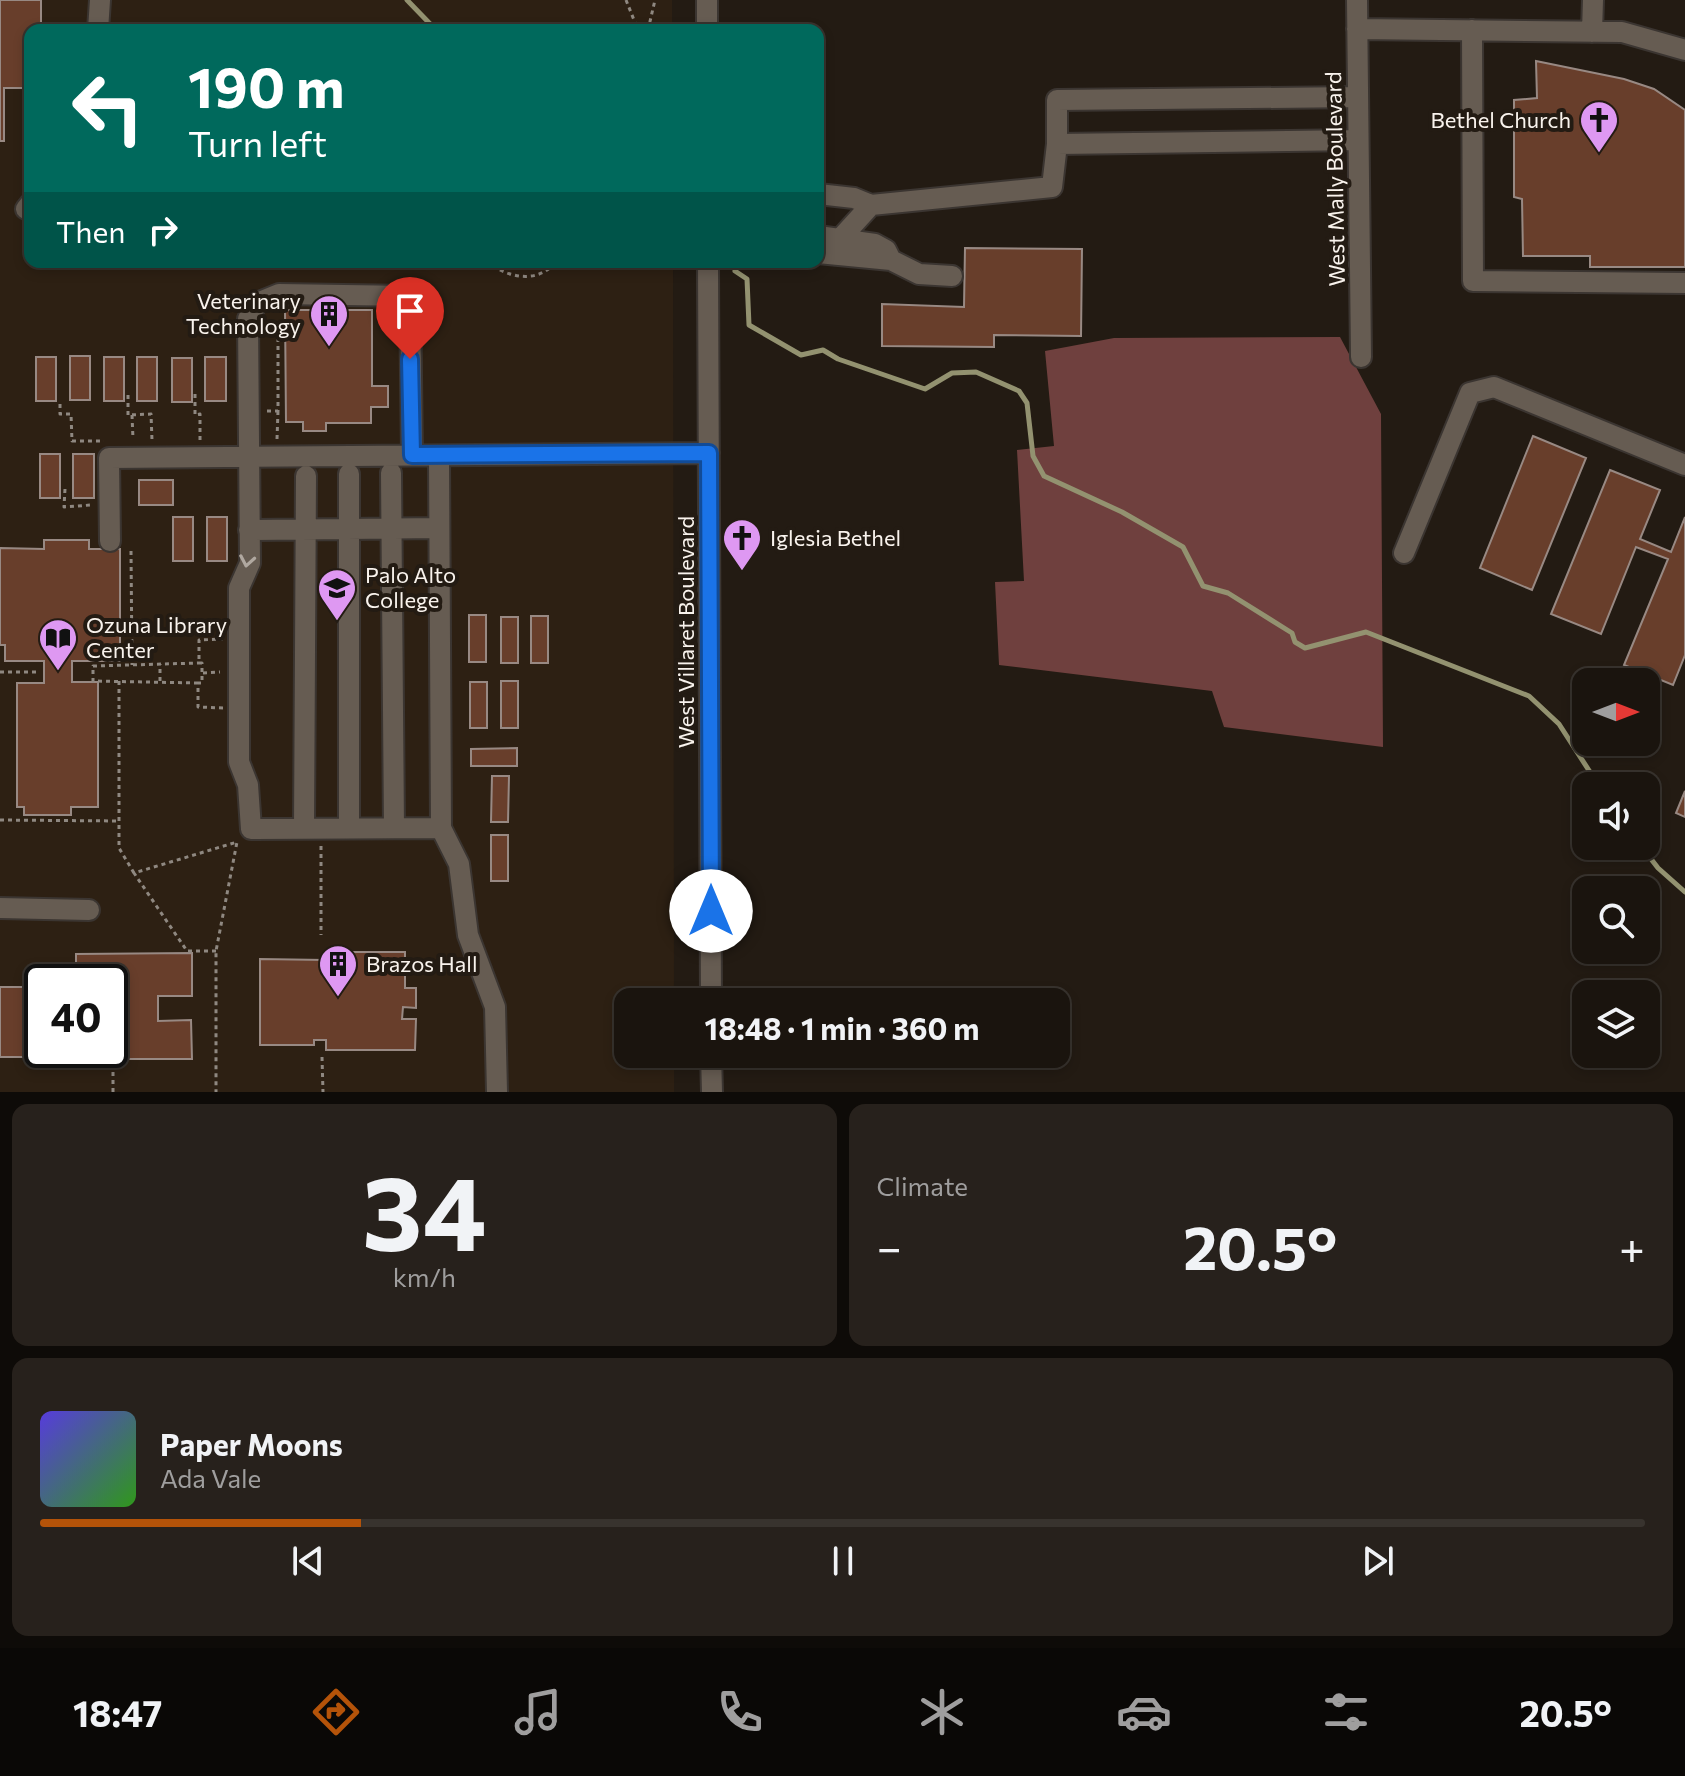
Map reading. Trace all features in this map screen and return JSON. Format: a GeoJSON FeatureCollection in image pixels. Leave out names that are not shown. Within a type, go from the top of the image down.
{"type":"FeatureCollection","features":[{"type":"Feature","properties":{"kind":"street"},"geometry":{"type":"LineString","coordinates":[[98,24],[100,0]]}},
{"type":"Feature","properties":{"kind":"street"},"geometry":{"type":"LineString","coordinates":[[707,0],[707,24]]}},
{"type":"Feature","properties":{"kind":"street","name":"West Mally Boulevard"},"geometry":{"type":"LineString","coordinates":[[1357,0],[1361,357]]}},
{"type":"Feature","properties":{"kind":"street"},"geometry":{"type":"LineString","coordinates":[[1592,32],[1593,0]]}},
{"type":"Feature","properties":{"kind":"street"},"geometry":{"type":"LineString","coordinates":[[1357,29],[1622,32],[1685,50]]}},
{"type":"Feature","properties":{"kind":"street"},"geometry":{"type":"LineString","coordinates":[[1472,30],[1473,281],[1685,283]]}},
{"type":"Feature","properties":{"kind":"street"},"geometry":{"type":"LineString","coordinates":[[824,195],[854,198],[871,205],[1052,187],[1056,176],[1057,100],[1358,97]]}},
{"type":"Feature","properties":{"kind":"street"},"geometry":{"type":"LineString","coordinates":[[1057,144],[1358,140]]}},
{"type":"Feature","properties":{"kind":"street"},"geometry":{"type":"LineString","coordinates":[[832,249],[871,205]]}},
{"type":"Feature","properties":{"kind":"street"},"geometry":{"type":"LineString","coordinates":[[832,249],[891,260],[919,274],[952,276]]}},
{"type":"Feature","properties":{"kind":"street","name":"West Villaret Boulevard"},"geometry":{"type":"LineString","coordinates":[[708,268],[711,988]]}},
{"type":"Feature","properties":{"kind":"street"},"geometry":{"type":"LineString","coordinates":[[412,455],[410,296],[279,294],[257,303],[248,319],[250,563],[239,588],[239,762],[248,785],[251,829],[441,828]]}},
{"type":"Feature","properties":{"kind":"street"},"geometry":{"type":"LineString","coordinates":[[1404,553],[1470,393],[1494,387],[1685,465]]}},
{"type":"Feature","properties":{"kind":"street"},"geometry":{"type":"LineString","coordinates":[[110,541],[109,458],[152,449],[200,456],[709,453]]}},
{"type":"Feature","properties":{"kind":"street"},"geometry":{"type":"LineString","coordinates":[[439,456],[441,828],[459,864],[468,935],[495,1007],[497,1092]]}},
{"type":"Feature","properties":{"kind":"street"},"geometry":{"type":"LineString","coordinates":[[391,473],[394,828]]}},
{"type":"Feature","properties":{"kind":"street"},"geometry":{"type":"LineString","coordinates":[[349,474],[349,828]]}},
{"type":"Feature","properties":{"kind":"street"},"geometry":{"type":"LineString","coordinates":[[304,828],[306,476]]}},
{"type":"Feature","properties":{"kind":"street"},"geometry":{"type":"LineString","coordinates":[[249,530],[439,528]]}},
{"type":"Feature","properties":{"kind":"street"},"geometry":{"type":"LineString","coordinates":[[0,908],[89,910]]}},
{"type":"Feature","properties":{"kind":"street"},"geometry":{"type":"LineString","coordinates":[[711,1068],[712,1092]]}},
{"type":"Feature","properties":{"kind":"path"},"geometry":{"type":"LineString","coordinates":[[626,0],[636,24]]}},
{"type":"Feature","properties":{"kind":"path"},"geometry":{"type":"LineString","coordinates":[[649,24],[655,0]]}},
{"type":"Feature","properties":{"kind":"path"},"geometry":{"type":"LineString","coordinates":[[495,268],[505,275],[529,276],[543,275],[550,268]]}},
{"type":"Feature","properties":{"kind":"path"},"geometry":{"type":"LineString","coordinates":[[277,441],[278,325]]}},
{"type":"Feature","properties":{"kind":"path"},"geometry":{"type":"LineString","coordinates":[[195,394],[195,415],[200,414],[200,456]]}},
{"type":"Feature","properties":{"kind":"path"},"geometry":{"type":"LineString","coordinates":[[128,395],[128,415],[151,414],[152,449],[133,441],[132,415]]}},
{"type":"Feature","properties":{"kind":"path"},"geometry":{"type":"LineString","coordinates":[[60,404],[60,414],[71,414],[72,441],[118,441]]}},
{"type":"Feature","properties":{"kind":"path"},"geometry":{"type":"LineString","coordinates":[[264,418],[265,411],[278,411]]}},
{"type":"Feature","properties":{"kind":"path"},"geometry":{"type":"LineString","coordinates":[[65,489],[64,507],[89,507],[98,499]]}},
{"type":"Feature","properties":{"kind":"path"},"geometry":{"type":"LineString","coordinates":[[131,551],[132,665]]}},
{"type":"Feature","properties":{"kind":"path"},"geometry":{"type":"LineString","coordinates":[[199,663],[93,666],[93,681],[202,683],[199,640],[223,639]]}},
{"type":"Feature","properties":{"kind":"path"},"geometry":{"type":"LineString","coordinates":[[160,664],[160,682]]}},
{"type":"Feature","properties":{"kind":"path"},"geometry":{"type":"LineString","coordinates":[[0,672],[39,672]]}},
{"type":"Feature","properties":{"kind":"path"},"geometry":{"type":"LineString","coordinates":[[202,673],[224,672]]}},
{"type":"Feature","properties":{"kind":"path"},"geometry":{"type":"LineString","coordinates":[[119,681],[121,855],[187,951],[216,951]]}},
{"type":"Feature","properties":{"kind":"path"},"geometry":{"type":"LineString","coordinates":[[198,683],[198,707],[224,708]]}},
{"type":"Feature","properties":{"kind":"path"},"geometry":{"type":"LineString","coordinates":[[0,820],[119,821]]}},
{"type":"Feature","properties":{"kind":"path"},"geometry":{"type":"LineString","coordinates":[[134,873],[237,842],[216,951],[216,1092]]}},
{"type":"Feature","properties":{"kind":"path"},"geometry":{"type":"LineString","coordinates":[[321,842],[321,935]]}},
{"type":"Feature","properties":{"kind":"path"},"geometry":{"type":"LineString","coordinates":[[322,1057],[323,1092]]}},
{"type":"Feature","properties":{"kind":"path"},"geometry":{"type":"LineString","coordinates":[[113,1068],[113,1092]]}},
{"type":"Feature","properties":{"kind":"shaded area","name":"Palo Alto College"},"geometry":{"type":"Polygon","coordinates":[[[0,0],[672,0],[672,24],[24,24],[24,268],[673,268],[674,988],[614,988],[614,1068],[674,1068],[674,1092],[0,1092],[0,0]]]}},
{"type":"Feature","properties":{"kind":"shaded area"},"geometry":{"type":"Polygon","coordinates":[[[1340,337],[1381,414],[1383,747],[1224,727],[1212,691],[999,665],[995,582],[1024,581],[1017,450],[1054,446],[1045,351],[1114,338],[1340,337]]]}},
{"type":"Feature","properties":{"kind":"building"},"geometry":{"type":"Polygon","coordinates":[[[0,0],[41,0],[41,24],[24,24],[24,88],[4,88],[4,141],[0,141],[0,0]]]}},
{"type":"Feature","properties":{"kind":"building","name":"Bethel Church"},"geometry":{"type":"Polygon","coordinates":[[[1536,61],[1624,79],[1654,89],[1685,110],[1685,267],[1590,267],[1590,256],[1523,256],[1522,199],[1514,197],[1514,100],[1537,98],[1536,61]]]}},
{"type":"Feature","properties":{"kind":"building"},"geometry":{"type":"Polygon","coordinates":[[[965,248],[1082,249],[1081,336],[994,335],[994,347],[882,346],[882,304],[964,307],[965,248]]]}},
{"type":"Feature","properties":{"kind":"building","name":"Veterinary Technology"},"geometry":{"type":"Polygon","coordinates":[[[285,310],[372,310],[372,386],[388,386],[388,407],[371,407],[371,423],[326,423],[326,431],[303,431],[303,422],[286,422],[285,310]]]}},
{"type":"Feature","properties":{"kind":"building"},"geometry":{"type":"Polygon","coordinates":[[[70,356],[90,356],[90,400],[70,400],[70,356]]]}},
{"type":"Feature","properties":{"kind":"building"},"geometry":{"type":"Polygon","coordinates":[[[36,357],[56,357],[56,401],[36,401],[36,357]]]}},
{"type":"Feature","properties":{"kind":"building"},"geometry":{"type":"Polygon","coordinates":[[[104,357],[124,357],[124,401],[104,401],[104,357]]]}},
{"type":"Feature","properties":{"kind":"building"},"geometry":{"type":"Polygon","coordinates":[[[137,357],[157,357],[157,401],[137,401],[137,357]]]}},
{"type":"Feature","properties":{"kind":"building"},"geometry":{"type":"Polygon","coordinates":[[[205,357],[226,357],[226,401],[205,401],[205,357]]]}},
{"type":"Feature","properties":{"kind":"building"},"geometry":{"type":"Polygon","coordinates":[[[172,358],[192,358],[192,402],[172,402],[172,358]]]}},
{"type":"Feature","properties":{"kind":"building"},"geometry":{"type":"Polygon","coordinates":[[[1533,436],[1586,458],[1532,590],[1480,568],[1533,436]]]}},
{"type":"Feature","properties":{"kind":"building"},"geometry":{"type":"Polygon","coordinates":[[[40,454],[60,454],[60,498],[40,498],[40,454]]]}},
{"type":"Feature","properties":{"kind":"building"},"geometry":{"type":"Polygon","coordinates":[[[73,454],[94,454],[94,498],[73,498],[73,454]]]}},
{"type":"Feature","properties":{"kind":"building"},"geometry":{"type":"Polygon","coordinates":[[[1610,470],[1660,490],[1640,539],[1671,552],[1685,517],[1685,655],[1673,685],[1660,680],[1660,668],[1624,665],[1668,559],[1636,547],[1601,634],[1551,614],[1610,470]]]}},
{"type":"Feature","properties":{"kind":"building"},"geometry":{"type":"Polygon","coordinates":[[[139,480],[173,480],[173,505],[139,505],[139,480]]]}},
{"type":"Feature","properties":{"kind":"building"},"geometry":{"type":"Polygon","coordinates":[[[173,517],[193,517],[193,561],[173,561],[173,517]]]}},
{"type":"Feature","properties":{"kind":"building"},"geometry":{"type":"Polygon","coordinates":[[[207,517],[227,517],[227,561],[207,561],[207,517]]]}},
{"type":"Feature","properties":{"kind":"building","name":"Ozuna Library Center"},"geometry":{"type":"Polygon","coordinates":[[[44,540],[89,540],[89,549],[120,549],[120,661],[72,661],[72,682],[98,682],[98,807],[71,807],[71,815],[24,815],[24,807],[17,807],[17,683],[44,683],[44,661],[5,661],[5,645],[0,645],[0,548],[44,549],[44,540]]]}},
{"type":"Feature","properties":{"kind":"building"},"geometry":{"type":"Polygon","coordinates":[[[469,615],[486,615],[486,662],[469,662],[469,615]]]}},
{"type":"Feature","properties":{"kind":"building"},"geometry":{"type":"Polygon","coordinates":[[[531,616],[548,616],[548,663],[531,663],[531,616]]]}},
{"type":"Feature","properties":{"kind":"building"},"geometry":{"type":"Polygon","coordinates":[[[501,617],[518,617],[518,663],[501,663],[501,617]]]}},
{"type":"Feature","properties":{"kind":"building"},"geometry":{"type":"Polygon","coordinates":[[[501,681],[518,681],[518,728],[501,728],[501,681]]]}},
{"type":"Feature","properties":{"kind":"building"},"geometry":{"type":"Polygon","coordinates":[[[470,682],[487,682],[487,728],[470,728],[470,682]]]}},
{"type":"Feature","properties":{"kind":"building"},"geometry":{"type":"Polygon","coordinates":[[[517,748],[517,766],[471,766],[471,749],[517,748]]]}},
{"type":"Feature","properties":{"kind":"building"},"geometry":{"type":"Polygon","coordinates":[[[492,776],[509,776],[508,822],[491,822],[492,776]]]}},
{"type":"Feature","properties":{"kind":"building"},"geometry":{"type":"Polygon","coordinates":[[[1685,791],[1685,817],[1676,813],[1685,791]]]}},
{"type":"Feature","properties":{"kind":"building"},"geometry":{"type":"Polygon","coordinates":[[[491,835],[508,835],[508,881],[491,881],[491,835]]]}},
{"type":"Feature","properties":{"kind":"building","name":"Brazos Hall"},"geometry":{"type":"Polygon","coordinates":[[[325,952],[405,952],[405,988],[416,988],[416,1008],[403,1007],[402,1019],[416,1019],[415,1050],[326,1050],[326,1040],[314,1040],[314,1045],[260,1045],[260,959],[325,960],[325,952]]]}},
{"type":"Feature","properties":{"kind":"building"},"geometry":{"type":"Polygon","coordinates":[[[192,953],[192,996],[158,996],[158,1021],[191,1020],[192,1059],[128,1059],[128,964],[76,964],[76,954],[192,953]]]}},
{"type":"Feature","properties":{"kind":"building"},"geometry":{"type":"Polygon","coordinates":[[[0,987],[24,987],[24,1057],[0,1057],[0,987]]]}},
{"type":"Feature","properties":{"kind":"waterway"},"geometry":{"type":"LineString","coordinates":[[407,0],[430,24]]}},
{"type":"Feature","properties":{"kind":"waterway"},"geometry":{"type":"LineString","coordinates":[[735,271],[747,279],[749,325],[801,355],[823,350],[838,359],[925,389],[952,373],[976,372],[1019,391],[1027,403],[1033,456],[1044,476],[1122,512],[1183,547],[1203,586],[1228,593],[1292,633],[1295,642],[1305,648],[1366,632],[1529,696],[1559,724],[1590,772]]}},
{"type":"Feature","properties":{"kind":"waterway"},"geometry":{"type":"LineString","coordinates":[[1652,860],[1685,892]]}},
{"type":"Feature","properties":{"kind":"place","name":"Bethel Church"},"geometry":{"type":"Point","coordinates":[1599,154]}},
{"type":"Feature","properties":{"kind":"place","name":"Veterinary Technology"},"geometry":{"type":"Point","coordinates":[329,348]}},
{"type":"Feature","properties":{"kind":"place","name":"Iglesia Bethel"},"geometry":{"type":"Point","coordinates":[742,572]}},
{"type":"Feature","properties":{"kind":"place","name":"Palo Alto College"},"geometry":{"type":"Point","coordinates":[337,622]}},
{"type":"Feature","properties":{"kind":"place","name":"Ozuna Library Center"},"geometry":{"type":"Point","coordinates":[58,672]}},
{"type":"Feature","properties":{"kind":"place","name":"Brazos Hall"},"geometry":{"type":"Point","coordinates":[338,998]}},
{"type":"Feature","properties":{"kind":"route"},"geometry":{"type":"LineString","coordinates":[[410,359],[412,455],[709,453],[711,911]]}}]}
